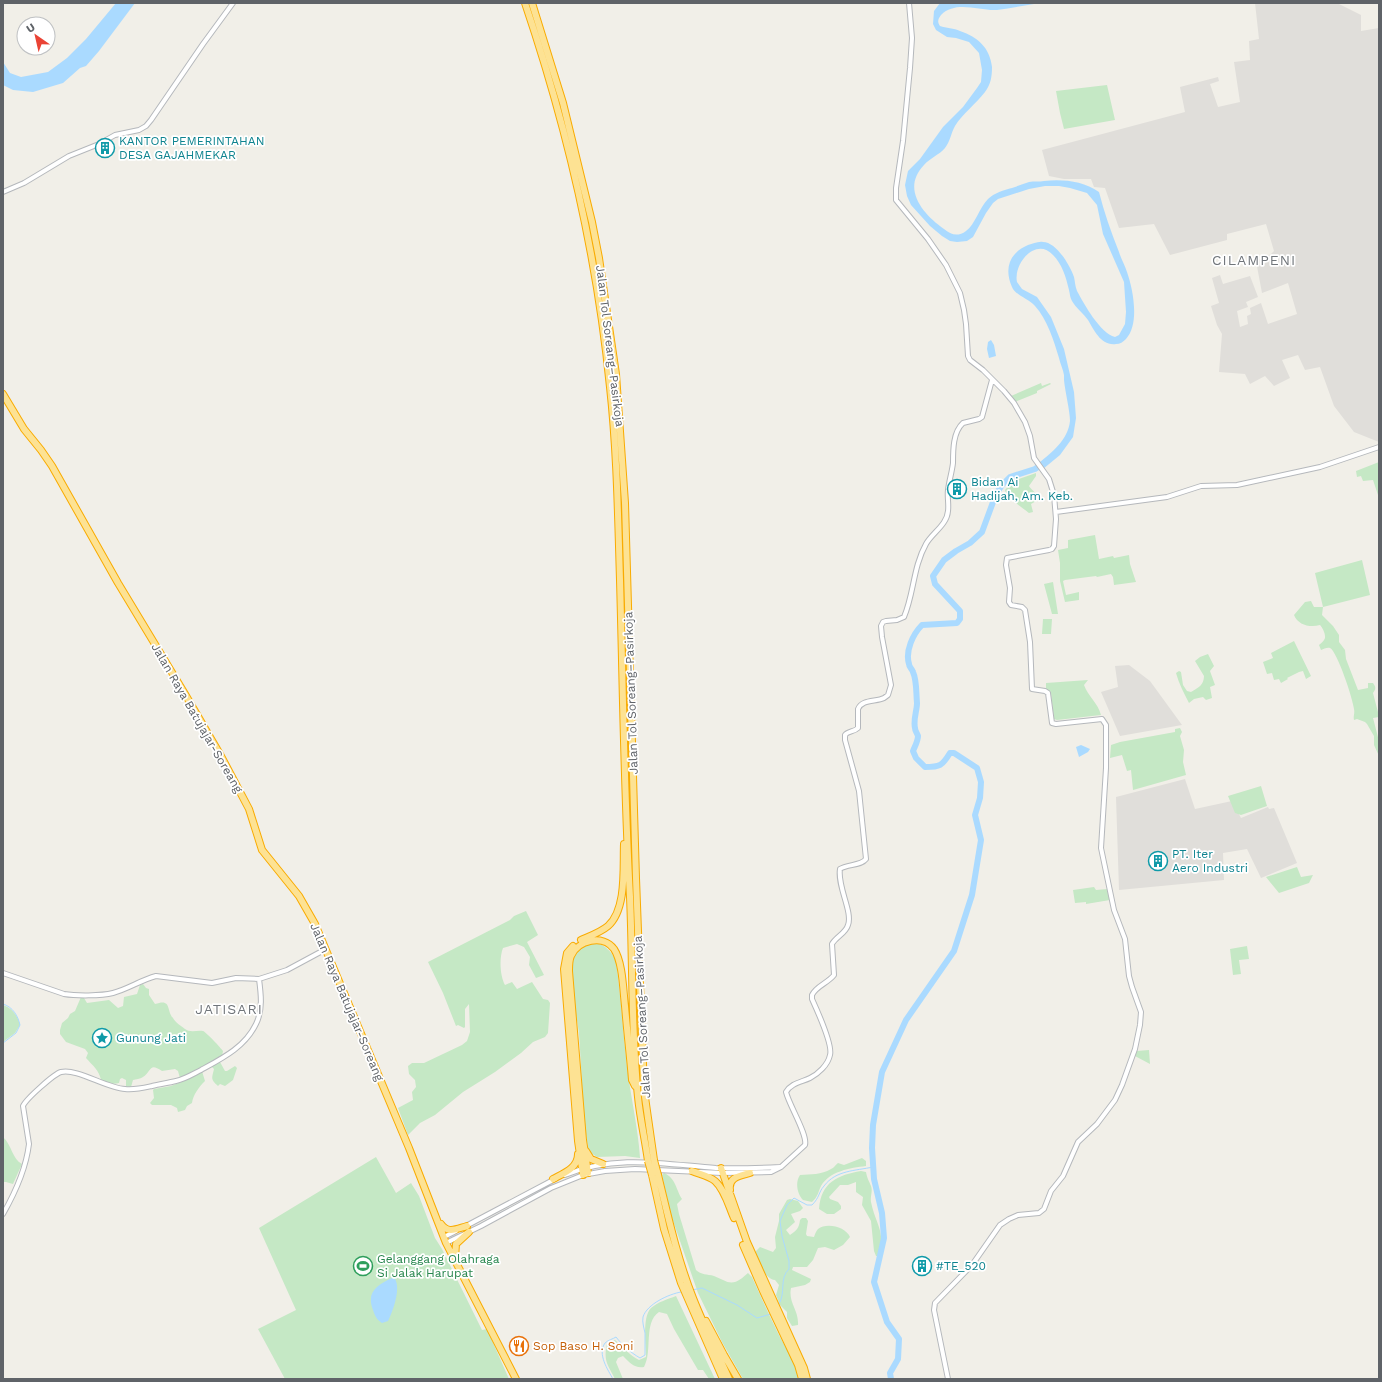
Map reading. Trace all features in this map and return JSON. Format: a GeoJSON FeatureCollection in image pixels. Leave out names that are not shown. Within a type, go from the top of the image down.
{"type":"FeatureCollection","features":[{"type":"Feature","properties":{"kind":"highway","name":"Jalan Tol Soreang–Pasirkoja"},"geometry":{"type":"LineString","coordinates":[[525,3],[560,119],[578,189],[594,267],[609,376],[617,475],[626,825],[638,1094],[651,1160],[685,1283],[692,1299]]}},
{"type":"Feature","properties":{"kind":"highway","name":"Jalan Tol Soreang–Pasirkoja"},"geometry":{"type":"LineString","coordinates":[[532,3],[563,103],[592,222],[616,374],[625,503],[636,878],[644,1082],[651,1160]]}},
{"type":"Feature","properties":{"kind":"highway","name":"Jalan Raya Batujajar-Soreang"},"geometry":{"type":"LineString","coordinates":[[3,394],[24,428],[52,466],[118,583],[185,694],[244,799],[254,822],[262,850],[298,896],[315,924],[411,1153],[445,1240],[516,1379]]}},
{"type":"Feature","properties":{"kind":"highway"},"geometry":{"type":"LineString","coordinates":[[585,1171],[564,983],[565,960],[575,944],[608,927],[617,914],[622,892],[626,825]]}},
{"type":"Feature","properties":{"kind":"highway"},"geometry":{"type":"LineString","coordinates":[[553,1180],[573,1167],[576,1163],[581,1140],[569,971],[571,954],[576,948],[587,942],[594,940],[605,942],[614,949],[618,958],[622,981],[632,1080],[638,1094]]}},
{"type":"Feature","properties":{"kind":"highway"},"geometry":{"type":"LineString","coordinates":[[581,1140],[589,1158],[603,1164]]}},
{"type":"Feature","properties":{"kind":"highway"},"geometry":{"type":"LineString","coordinates":[[720,1170],[746,1242],[770,1300]]}},
{"type":"Feature","properties":{"kind":"highway"},"geometry":{"type":"LineString","coordinates":[[720,1170],[743,1244],[804,1368],[807,1379]]}},
{"type":"Feature","properties":{"kind":"highway"},"geometry":{"type":"LineString","coordinates":[[692,1171],[715,1181],[719,1186],[734,1218]]}},
{"type":"Feature","properties":{"kind":"highway"},"geometry":{"type":"LineString","coordinates":[[733,1206],[730,1187],[732,1181],[736,1177],[750,1173]]}},
{"type":"Feature","properties":{"kind":"highway"},"geometry":{"type":"LineString","coordinates":[[437,1220],[448,1231],[468,1229]]}},
{"type":"Feature","properties":{"kind":"highway"},"geometry":{"type":"LineString","coordinates":[[455,1260],[456,1244],[468,1229]]}},
{"type":"Feature","properties":{"kind":"highway"},"geometry":{"type":"LineString","coordinates":[[692,1299],[723,1379]]}},
{"type":"Feature","properties":{"kind":"highway"},"geometry":{"type":"LineString","coordinates":[[692,1299],[729,1379]]}},
{"type":"Feature","properties":{"kind":"highway"},"geometry":{"type":"LineString","coordinates":[[692,1299],[738,1379]]}},
{"type":"Feature","properties":{"kind":"highway"},"geometry":{"type":"LineString","coordinates":[[779,1319],[798,1365],[802,1379]]}},
{"type":"Feature","properties":{"kind":"street"},"geometry":{"type":"LineString","coordinates":[[3,192],[32,179],[78,152],[99,144],[115,135],[139,130],[146,126],[152,120],[202,44],[233,3]]}},
{"type":"Feature","properties":{"kind":"street"},"geometry":{"type":"LineString","coordinates":[[909,3],[912,38],[896,200],[920,229],[951,274],[960,293],[964,310],[968,356],[984,370],[1012,401],[1024,418],[1030,435],[1035,460],[1049,479],[1053,492],[1056,512],[1055,540],[1052,549],[1010,557],[1007,559],[1006,566],[1010,588],[1009,602],[1011,606],[1022,607],[1025,610],[1030,642],[1032,689],[1047,692],[1052,723],[1056,724],[1098,718],[1102,719],[1106,725],[1106,768],[1101,848],[1114,910],[1125,939],[1129,976],[1141,1012],[1135,1049],[1115,1100],[1097,1124],[1078,1142],[1064,1176],[1051,1191],[1044,1210],[1038,1213],[1018,1215],[1009,1218],[1000,1225],[972,1266],[935,1303],[934,1310],[948,1379]]}},
{"type":"Feature","properties":{"kind":"street"},"geometry":{"type":"LineString","coordinates":[[445,1240],[585,1171],[603,1164],[646,1162],[750,1173],[771,1172],[781,1167],[804,1147],[806,1142],[786,1092],[791,1086],[817,1074],[831,1054],[824,1028],[811,997],[815,990],[834,975],[832,944],[847,929],[850,921],[840,882],[840,869],[845,866],[863,862],[866,859],[859,791],[845,740],[845,735],[848,732],[858,728],[859,706],[864,703],[884,698],[888,695],[891,685],[881,626],[883,622],[897,620],[904,617],[911,596],[914,577],[925,546],[938,531],[947,515],[948,490],[953,463],[953,446],[958,432],[961,425],[964,423],[982,417],[992,380]]}},
{"type":"Feature","properties":{"kind":"street"},"geometry":{"type":"LineString","coordinates":[[1056,512],[1166,497],[1197,487],[1212,485],[1237,485],[1314,468],[1379,447]]}},
{"type":"Feature","properties":{"kind":"street"},"geometry":{"type":"LineString","coordinates":[[3,973],[61,993],[72,995],[113,993],[156,976],[212,983],[236,978],[259,979],[287,970],[326,949]]}},
{"type":"Feature","properties":{"kind":"street"},"geometry":{"type":"LineString","coordinates":[[3,1214],[23,1171],[28,1149],[29,1144],[23,1106],[29,1097],[50,1079],[62,1072],[72,1072],[83,1075],[116,1088],[134,1089],[177,1081],[214,1063],[232,1052],[246,1039],[256,1023],[261,1004],[259,979]]}},
{"type":"Feature","properties":{"kind":"street"},"geometry":{"type":"LineString","coordinates":[[468,1229],[553,1180],[585,1171],[635,1169],[692,1171],[781,1167]]}},
{"type":"Feature","properties":{"kind":"shaded area"},"geometry":{"type":"Polygon","coordinates":[[[1255,3],[1337,3],[1361,15],[1361,31],[1379,28],[1379,442],[1354,432],[1334,406],[1320,367],[1305,370],[1298,355],[1282,360],[1290,378],[1274,386],[1265,376],[1250,384],[1245,374],[1219,372],[1222,334],[1217,325],[1211,306],[1219,303],[1212,278],[1220,275],[1223,284],[1250,276],[1258,297],[1246,302],[1248,307],[1237,311],[1240,327],[1248,324],[1247,316],[1251,314],[1250,308],[1261,303],[1268,324],[1297,314],[1288,283],[1262,293],[1256,261],[1274,251],[1266,224],[1227,234],[1227,240],[1170,255],[1154,224],[1119,228],[1105,188],[1094,187],[1091,179],[1064,179],[1049,176],[1042,150],[1185,112],[1180,87],[1218,77],[1219,81],[1210,84],[1218,107],[1240,102],[1234,62],[1250,60],[1249,41],[1259,39],[1255,3]]]}},
{"type":"Feature","properties":{"kind":"shaded area"},"geometry":{"type":"Polygon","coordinates":[[[1129,665],[1150,681],[1182,725],[1120,736],[1101,692],[1118,687],[1115,666],[1129,665]]]}},
{"type":"Feature","properties":{"kind":"shaded area"},"geometry":{"type":"Polygon","coordinates":[[[1185,779],[1195,809],[1232,801],[1241,818],[1268,807],[1269,809],[1274,808],[1297,863],[1261,878],[1247,849],[1223,853],[1224,880],[1119,890],[1116,797],[1185,779]]]}},
{"type":"Feature","properties":{"kind":"green space"},"geometry":{"type":"Polygon","coordinates":[[[1107,85],[1115,120],[1064,129],[1056,91],[1107,85]]]}},
{"type":"Feature","properties":{"kind":"green space"},"geometry":{"type":"Polygon","coordinates":[[[1041,383],[1042,386],[1051,384],[1037,391],[1037,393],[1015,402],[1011,396],[1041,383]]]}},
{"type":"Feature","properties":{"kind":"green space"},"geometry":{"type":"Polygon","coordinates":[[[1379,462],[1378,495],[1373,480],[1363,481],[1361,476],[1357,477],[1356,471],[1379,462]]]}},
{"type":"Feature","properties":{"kind":"green space"},"geometry":{"type":"Polygon","coordinates":[[[1036,473],[1036,476],[1029,486],[1036,494],[1038,500],[1031,504],[1033,512],[1029,513],[1011,499],[1005,490],[1013,481],[1036,473]]]}},
{"type":"Feature","properties":{"kind":"green space"},"geometry":{"type":"Polygon","coordinates":[[[1095,535],[1099,559],[1129,555],[1130,564],[1136,582],[1114,585],[1111,574],[1065,580],[1063,581],[1066,595],[1079,592],[1079,600],[1065,602],[1060,581],[1058,550],[1068,548],[1068,540],[1095,535]]]}},
{"type":"Feature","properties":{"kind":"green space"},"geometry":{"type":"Polygon","coordinates":[[[1362,560],[1370,595],[1323,607],[1315,573],[1362,560]]]}},
{"type":"Feature","properties":{"kind":"green space"},"geometry":{"type":"Polygon","coordinates":[[[1053,582],[1058,614],[1052,614],[1044,584],[1053,582]]]}},
{"type":"Feature","properties":{"kind":"green space"},"geometry":{"type":"Polygon","coordinates":[[[1311,601],[1314,607],[1323,607],[1322,615],[1333,626],[1339,635],[1339,642],[1345,650],[1346,659],[1358,690],[1368,688],[1368,683],[1373,683],[1375,686],[1373,693],[1379,717],[1373,718],[1379,741],[1379,756],[1374,745],[1374,736],[1367,724],[1357,719],[1354,720],[1351,696],[1337,657],[1330,648],[1321,650],[1319,645],[1325,639],[1322,628],[1320,625],[1305,625],[1298,621],[1294,615],[1305,602],[1311,601]]]}},
{"type":"Feature","properties":{"kind":"green space"},"geometry":{"type":"Polygon","coordinates":[[[1043,619],[1052,619],[1051,634],[1042,634],[1043,619]]]}},
{"type":"Feature","properties":{"kind":"green space"},"geometry":{"type":"Polygon","coordinates":[[[1294,641],[1311,676],[1306,679],[1303,671],[1287,678],[1288,679],[1281,683],[1279,679],[1274,680],[1272,673],[1267,674],[1263,662],[1273,658],[1271,653],[1294,641]]]}},
{"type":"Feature","properties":{"kind":"green space"},"geometry":{"type":"Polygon","coordinates":[[[1208,654],[1214,666],[1210,671],[1215,685],[1210,687],[1212,698],[1206,700],[1203,697],[1194,699],[1189,703],[1176,673],[1179,671],[1181,672],[1183,685],[1187,691],[1194,691],[1202,684],[1204,679],[1204,676],[1195,661],[1208,654]]]}},
{"type":"Feature","properties":{"kind":"green space"},"geometry":{"type":"Polygon","coordinates":[[[1088,680],[1084,685],[1098,707],[1101,715],[1057,720],[1054,719],[1051,693],[1050,691],[1046,690],[1046,683],[1088,680]]]}},
{"type":"Feature","properties":{"kind":"green space"},"geometry":{"type":"Polygon","coordinates":[[[1180,728],[1182,732],[1180,736],[1184,750],[1183,762],[1186,775],[1133,790],[1131,770],[1127,771],[1122,755],[1110,758],[1111,745],[1175,732],[1175,729],[1180,728]]]}},
{"type":"Feature","properties":{"kind":"green space"},"geometry":{"type":"Polygon","coordinates":[[[1261,786],[1267,806],[1241,815],[1235,813],[1228,796],[1261,786]]]}},
{"type":"Feature","properties":{"kind":"green space"},"geometry":{"type":"Polygon","coordinates":[[[1297,867],[1301,877],[1313,875],[1309,883],[1279,893],[1266,877],[1297,867]]]}},
{"type":"Feature","properties":{"kind":"green space"},"geometry":{"type":"Polygon","coordinates":[[[1094,887],[1096,890],[1108,889],[1110,900],[1086,904],[1086,902],[1075,903],[1073,890],[1094,887]]]}},
{"type":"Feature","properties":{"kind":"green space"},"geometry":{"type":"Polygon","coordinates":[[[526,911],[538,935],[527,942],[544,975],[536,978],[529,965],[530,957],[524,947],[517,944],[503,948],[501,957],[501,972],[505,985],[512,982],[517,989],[532,982],[543,999],[548,1000],[550,1003],[548,1033],[545,1037],[533,1042],[495,1072],[463,1092],[435,1115],[420,1123],[408,1135],[398,1108],[413,1100],[412,1092],[416,1087],[415,1080],[409,1074],[408,1066],[412,1063],[424,1063],[462,1045],[467,1041],[470,1032],[469,1004],[465,1009],[465,1027],[464,1028],[458,1025],[456,1026],[443,993],[428,962],[526,911]]]}},
{"type":"Feature","properties":{"kind":"green space"},"geometry":{"type":"Polygon","coordinates":[[[594,943],[607,949],[616,961],[627,1067],[638,1135],[640,1158],[625,1156],[597,1157],[591,1153],[588,1148],[583,1105],[579,1035],[572,995],[571,975],[575,953],[582,947],[594,943]]]}},
{"type":"Feature","properties":{"kind":"green space"},"geometry":{"type":"Polygon","coordinates":[[[1247,946],[1249,959],[1239,960],[1241,974],[1233,975],[1230,949],[1247,946]]]}},
{"type":"Feature","properties":{"kind":"green space"},"geometry":{"type":"Polygon","coordinates":[[[143,984],[149,989],[149,995],[155,1004],[164,1003],[168,1006],[171,1015],[178,1024],[189,1031],[203,1031],[217,1044],[223,1051],[220,1062],[225,1071],[235,1066],[237,1068],[233,1080],[225,1086],[220,1084],[218,1086],[212,1078],[214,1069],[210,1065],[201,1068],[205,1081],[197,1091],[192,1103],[187,1106],[185,1110],[178,1112],[177,1108],[171,1105],[152,1105],[150,1103],[154,1098],[154,1089],[171,1086],[181,1082],[178,1071],[175,1069],[162,1071],[153,1067],[143,1077],[133,1080],[131,1087],[126,1087],[126,1080],[122,1078],[120,1079],[119,1083],[108,1083],[101,1080],[97,1071],[86,1058],[88,1053],[85,1049],[66,1042],[60,1034],[62,1023],[75,1011],[81,997],[84,998],[87,1003],[109,1000],[118,1008],[123,1006],[124,997],[137,994],[140,985],[143,984]]]}},
{"type":"Feature","properties":{"kind":"green space"},"geometry":{"type":"Polygon","coordinates":[[[3,1005],[14,1013],[18,1018],[20,1025],[15,1033],[3,1042],[3,1005]]]}},
{"type":"Feature","properties":{"kind":"green space"},"geometry":{"type":"Polygon","coordinates":[[[1149,1050],[1150,1064],[1135,1056],[1137,1051],[1149,1050]]]}},
{"type":"Feature","properties":{"kind":"green space"},"geometry":{"type":"Polygon","coordinates":[[[3,1137],[16,1159],[22,1164],[13,1184],[3,1182],[3,1137]]]}},
{"type":"Feature","properties":{"kind":"green space","name":"Gelanggang Olahraga Si Jalak Harupat"},"geometry":{"type":"Polygon","coordinates":[[[376,1157],[396,1193],[411,1183],[419,1196],[435,1238],[442,1249],[482,1330],[487,1329],[509,1379],[285,1379],[258,1329],[296,1310],[259,1228],[376,1157]]]}},
{"type":"Feature","properties":{"kind":"green space"},"geometry":{"type":"Polygon","coordinates":[[[862,1158],[866,1161],[866,1166],[847,1169],[835,1174],[825,1181],[812,1202],[803,1200],[798,1191],[797,1184],[800,1175],[816,1174],[832,1169],[838,1163],[844,1165],[862,1158]]]}},
{"type":"Feature","properties":{"kind":"green space"},"geometry":{"type":"Polygon","coordinates":[[[861,1171],[866,1172],[872,1188],[871,1202],[881,1234],[878,1256],[876,1256],[874,1251],[871,1221],[862,1205],[863,1197],[856,1192],[856,1182],[848,1185],[840,1185],[829,1197],[830,1199],[838,1202],[841,1209],[834,1214],[827,1214],[819,1209],[823,1192],[832,1181],[845,1175],[861,1171]]]}},
{"type":"Feature","properties":{"kind":"green space"},"geometry":{"type":"Polygon","coordinates":[[[664,1173],[671,1178],[682,1199],[677,1204],[696,1270],[702,1274],[714,1276],[727,1282],[737,1281],[748,1273],[752,1277],[780,1337],[793,1360],[798,1379],[743,1379],[722,1342],[698,1293],[671,1215],[662,1175],[664,1173]]]}},
{"type":"Feature","properties":{"kind":"green space"},"geometry":{"type":"Polygon","coordinates":[[[790,1199],[798,1201],[803,1208],[800,1211],[791,1214],[795,1222],[786,1230],[790,1235],[797,1229],[800,1220],[802,1218],[806,1218],[808,1221],[807,1236],[814,1237],[818,1229],[831,1226],[840,1228],[848,1233],[850,1237],[843,1245],[834,1250],[825,1247],[818,1248],[813,1260],[807,1267],[793,1267],[792,1270],[811,1279],[810,1282],[805,1285],[791,1288],[791,1298],[798,1320],[798,1325],[792,1326],[787,1318],[787,1312],[780,1305],[776,1295],[779,1285],[765,1273],[755,1252],[760,1247],[773,1252],[776,1248],[775,1237],[779,1214],[787,1200],[790,1199]]]}},
{"type":"Feature","properties":{"kind":"green space"},"geometry":{"type":"Polygon","coordinates":[[[676,1296],[715,1379],[709,1379],[703,1370],[698,1370],[667,1314],[659,1312],[651,1323],[647,1360],[644,1367],[635,1366],[623,1356],[618,1358],[616,1362],[623,1379],[615,1379],[606,1359],[607,1344],[615,1340],[635,1358],[639,1360],[646,1357],[645,1324],[648,1312],[657,1304],[676,1296]]]}},
{"type":"Feature","properties":{"kind":"water"},"geometry":{"type":"Polygon","coordinates":[[[116,3],[135,3],[86,66],[80,68],[63,83],[33,92],[13,90],[3,85],[3,62],[10,73],[21,77],[48,72],[67,58],[86,39],[116,3]]]}},
{"type":"Feature","properties":{"kind":"water"},"geometry":{"type":"Polygon","coordinates":[[[940,3],[1040,3],[997,10],[968,7],[954,8],[941,15],[939,18],[938,22],[940,26],[966,33],[982,44],[991,60],[992,74],[987,89],[958,121],[945,148],[926,163],[917,174],[914,183],[915,192],[922,208],[936,223],[952,234],[957,235],[963,233],[969,228],[990,197],[999,192],[1029,182],[1051,180],[1086,185],[1099,192],[1108,222],[1126,269],[1133,297],[1134,316],[1130,333],[1121,343],[1111,344],[1102,340],[1088,320],[1074,304],[1071,299],[1063,271],[1059,262],[1053,255],[1046,250],[1033,250],[1022,261],[1017,275],[1017,282],[1022,289],[1037,297],[1051,317],[1064,349],[1074,392],[1076,418],[1073,437],[1060,455],[1043,469],[1039,463],[1059,445],[1069,428],[1070,417],[1064,375],[1057,351],[1043,317],[1035,306],[1016,292],[1012,287],[1008,274],[1012,257],[1022,248],[1037,242],[1048,243],[1053,246],[1062,255],[1069,266],[1074,277],[1077,291],[1093,317],[1104,330],[1115,337],[1119,335],[1125,324],[1126,312],[1124,282],[1103,234],[1097,205],[1087,193],[1059,186],[1045,186],[1029,189],[998,199],[986,213],[973,237],[967,241],[957,242],[950,241],[942,236],[930,226],[911,205],[907,196],[905,185],[908,171],[920,159],[943,127],[963,107],[981,82],[982,70],[979,53],[969,42],[947,37],[936,30],[933,24],[934,11],[940,3]]]}},
{"type":"Feature","properties":{"kind":"water"},"geometry":{"type":"Polygon","coordinates":[[[991,340],[994,345],[996,356],[989,358],[987,349],[988,342],[991,340]]]}},
{"type":"Feature","properties":{"kind":"water"},"geometry":{"type":"Polygon","coordinates":[[[1081,745],[1090,749],[1088,752],[1079,757],[1076,747],[1081,745]]]}},
{"type":"Feature","properties":{"kind":"water"},"geometry":{"type":"Polygon","coordinates":[[[392,1278],[395,1279],[397,1283],[396,1300],[388,1321],[382,1323],[377,1319],[371,1304],[371,1298],[374,1290],[378,1286],[392,1278]]]}},
{"type":"Feature","properties":{"kind":"waterway"},"geometry":{"type":"LineString","coordinates":[[891,1379],[890,1373],[898,1359],[899,1339],[887,1322],[874,1282],[884,1238],[882,1213],[874,1179],[872,1148],[873,1125],[882,1072],[906,1020],[954,951],[972,895],[981,840],[975,815],[980,798],[981,782],[977,768],[954,753],[950,753],[945,761],[940,765],[925,767],[916,758],[913,751],[918,738],[915,730],[917,703],[915,679],[908,659],[909,648],[913,638],[922,625],[957,623],[960,619],[960,611],[935,584],[933,576],[944,560],[970,543],[982,532],[996,494],[1002,485],[1010,477],[1035,469],[1044,463]]}},
{"type":"Feature","properties":{"kind":"waterway"},"geometry":{"type":"LineString","coordinates":[[3,1004],[10,1007],[18,1018],[20,1025],[16,1033],[3,1043]]}},
{"type":"Feature","properties":{"kind":"waterway"},"geometry":{"type":"LineString","coordinates":[[779,1304],[782,1295],[784,1277],[789,1269],[789,1261],[782,1236],[780,1221],[787,1205],[794,1198],[807,1205],[812,1205],[824,1186],[834,1177],[846,1172],[873,1167]]}},
{"type":"Feature","properties":{"kind":"waterway"},"geometry":{"type":"LineString","coordinates":[[692,1290],[702,1288],[737,1305],[757,1318],[771,1314]]}},
{"type":"Feature","properties":{"kind":"waterway"},"geometry":{"type":"LineString","coordinates":[[613,1379],[604,1362],[602,1352],[605,1343],[616,1337],[627,1349],[640,1358],[645,1355],[645,1333],[643,1325],[643,1317],[645,1312],[659,1300],[681,1292]]}},
{"type":"Feature","properties":{"kind":"place","name":"KANTOR PEMERINTAHAN DESA GAJAHMEKAR"},"geometry":{"type":"Point","coordinates":[105,148]}},
{"type":"Feature","properties":{"kind":"place","name":"Bidan Ai Hadijah, Am. Keb."},"geometry":{"type":"Point","coordinates":[957,489]}},
{"type":"Feature","properties":{"kind":"place","name":"PT. Iter Aero Industri"},"geometry":{"type":"Point","coordinates":[1158,861]}},
{"type":"Feature","properties":{"kind":"place","name":"Gunung Jati"},"geometry":{"type":"Point","coordinates":[102,1038]}},
{"type":"Feature","properties":{"kind":"place","name":"Gelanggang Olahraga Si Jalak Harupat"},"geometry":{"type":"Point","coordinates":[363,1266]}},
{"type":"Feature","properties":{"kind":"place","name":"#TE_520"},"geometry":{"type":"Point","coordinates":[922,1266]}},
{"type":"Feature","properties":{"kind":"place","name":"Sop Baso H. Soni"},"geometry":{"type":"Point","coordinates":[519,1346]}},
{"type":"Feature","properties":{"kind":"district","name":"CILAMPENI"},"geometry":{"type":"Point","coordinates":[1254,260]}},
{"type":"Feature","properties":{"kind":"district","name":"JATISARI"},"geometry":{"type":"Point","coordinates":[229,1009]}}]}
